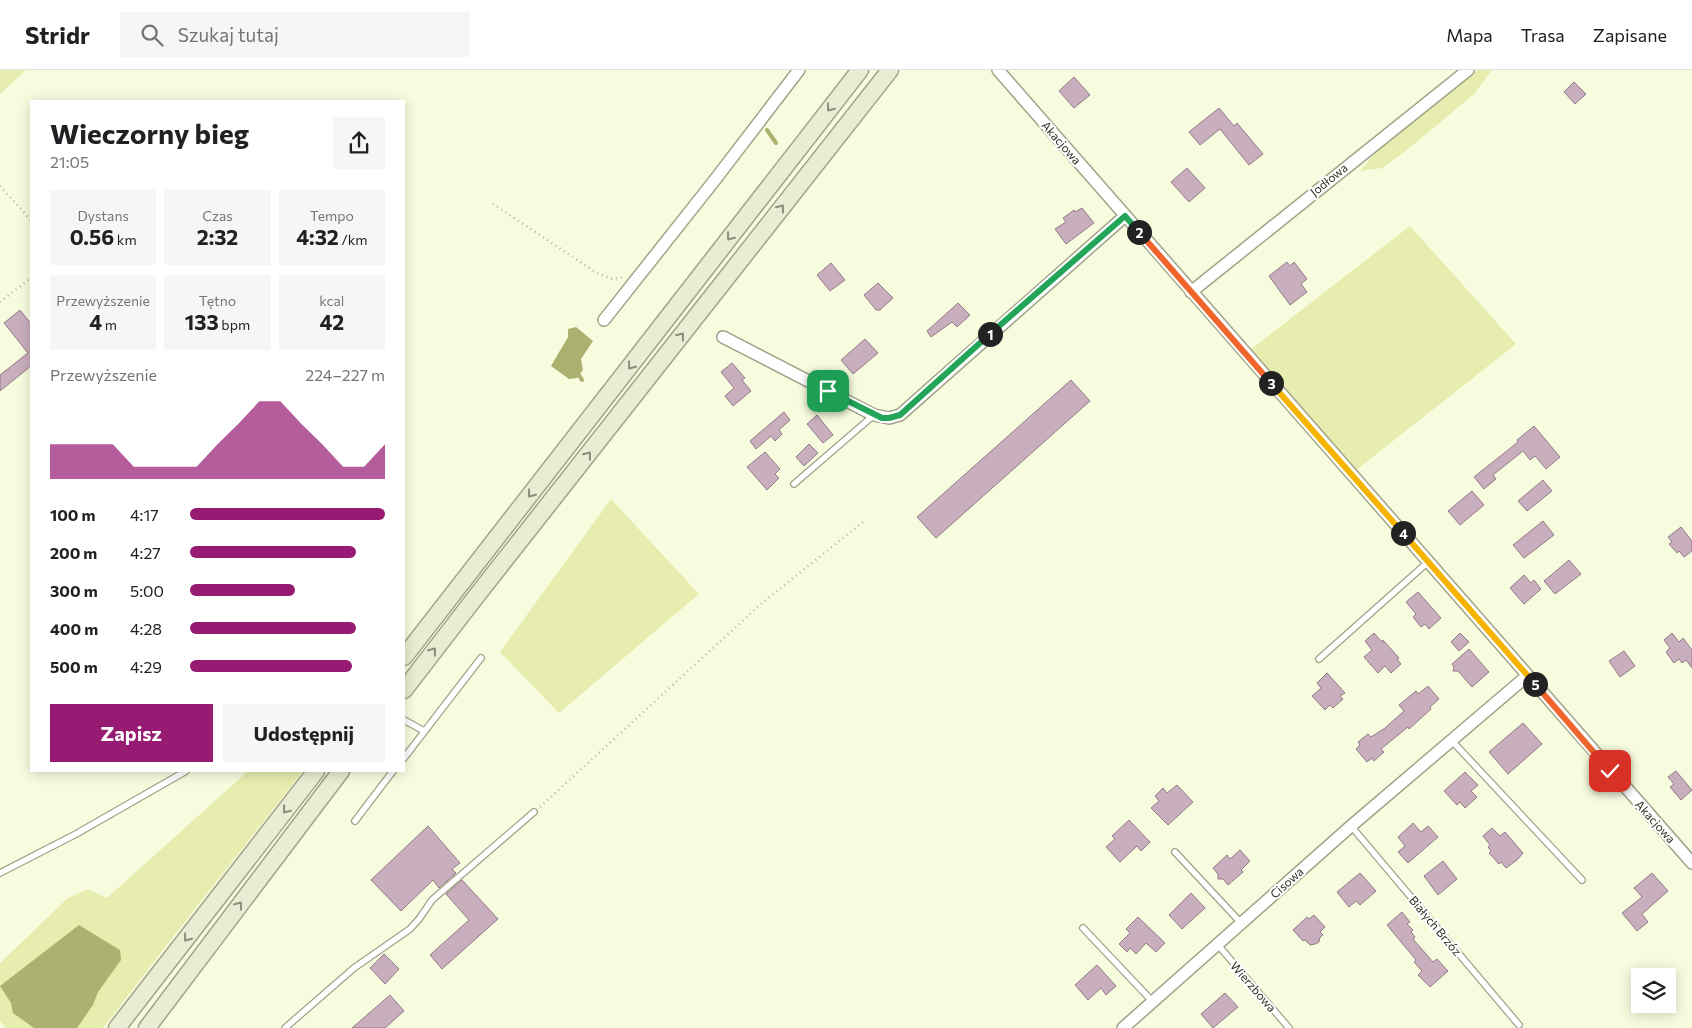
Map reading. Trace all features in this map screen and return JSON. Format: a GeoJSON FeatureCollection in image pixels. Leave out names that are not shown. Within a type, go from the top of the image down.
{"type":"FeatureCollection","features":[{"type":"Feature","properties":{"kind":"main road"},"geometry":{"type":"LineString","coordinates":[[405,656],[860,70]]}},
{"type":"Feature","properties":{"kind":"main road"},"geometry":{"type":"LineString","coordinates":[[405,689],[890,70]]}},
{"type":"Feature","properties":{"kind":"main road"},"geometry":{"type":"LineString","coordinates":[[117,1028],[315,772]]}},
{"type":"Feature","properties":{"kind":"main road"},"geometry":{"type":"LineString","coordinates":[[146,1028],[340,772]]}},
{"type":"Feature","properties":{"kind":"street"},"geometry":{"type":"LineString","coordinates":[[604,320],[800,70]]}},
{"type":"Feature","properties":{"kind":"street","name":"Akacjowa"},"geometry":{"type":"LineString","coordinates":[[998,70],[1692,863]]}},
{"type":"Feature","properties":{"kind":"street","name":"Jodłowa"},"geometry":{"type":"LineString","coordinates":[[1191,292],[1461,72]]}},
{"type":"Feature","properties":{"kind":"street"},"geometry":{"type":"LineString","coordinates":[[723,337],[874,415],[889,418],[900,415],[1125,216]]}},
{"type":"Feature","properties":{"kind":"street","name":"Cisowa"},"geometry":{"type":"LineString","coordinates":[[1124,1028],[1351,826],[1527,676]]}},
{"type":"Feature","properties":{"kind":"lane"},"geometry":{"type":"LineString","coordinates":[[794,484],[874,415]]}},
{"type":"Feature","properties":{"kind":"lane"},"geometry":{"type":"LineString","coordinates":[[1320,659],[1428,562]]}},
{"type":"Feature","properties":{"kind":"lane"},"geometry":{"type":"LineString","coordinates":[[405,757],[481,658]]}},
{"type":"Feature","properties":{"kind":"lane"},"geometry":{"type":"LineString","coordinates":[[405,721],[424,732]]}},
{"type":"Feature","properties":{"kind":"lane"},"geometry":{"type":"LineString","coordinates":[[1452,741],[1582,880]]}},
{"type":"Feature","properties":{"kind":"lane"},"geometry":{"type":"LineString","coordinates":[[0,872],[76,834],[184,772]]}},
{"type":"Feature","properties":{"kind":"lane"},"geometry":{"type":"LineString","coordinates":[[355,821],[392,772]]}},
{"type":"Feature","properties":{"kind":"lane"},"geometry":{"type":"LineString","coordinates":[[285,1028],[354,968],[410,929],[432,900],[534,812]]}},
{"type":"Feature","properties":{"kind":"lane","name":"Białych Brzóz"},"geometry":{"type":"LineString","coordinates":[[1351,826],[1519,1025]]}},
{"type":"Feature","properties":{"kind":"lane"},"geometry":{"type":"LineString","coordinates":[[1175,852],[1242,924]]}},
{"type":"Feature","properties":{"kind":"lane"},"geometry":{"type":"LineString","coordinates":[[1083,928],[1153,1002]]}},
{"type":"Feature","properties":{"kind":"lane","name":"Wierzbowa"},"geometry":{"type":"LineString","coordinates":[[1218,945],[1289,1028]]}},
{"type":"Feature","properties":{"kind":"path"},"geometry":{"type":"LineString","coordinates":[[0,186],[30,219]]}},
{"type":"Feature","properties":{"kind":"path"},"geometry":{"type":"LineString","coordinates":[[493,204],[597,273],[612,279],[625,277]]}},
{"type":"Feature","properties":{"kind":"path"},"geometry":{"type":"LineString","coordinates":[[0,302],[30,279]]}},
{"type":"Feature","properties":{"kind":"path"},"geometry":{"type":"LineString","coordinates":[[534,812],[762,603],[863,522]]}},
{"type":"Feature","properties":{"kind":"shaded area"},"geometry":{"type":"Polygon","coordinates":[[[0,70],[26,70],[0,94],[0,70]]]}},
{"type":"Feature","properties":{"kind":"shaded area"},"geometry":{"type":"Polygon","coordinates":[[[1477,70],[1492,70],[1474,94],[1407,150],[1382,168],[1360,171],[1381,146],[1477,70]]]}},
{"type":"Feature","properties":{"kind":"shaded area"},"geometry":{"type":"Polygon","coordinates":[[[1410,226],[1516,344],[1355,471],[1250,350],[1410,226]]]}},
{"type":"Feature","properties":{"kind":"shaded area"},"geometry":{"type":"Polygon","coordinates":[[[576,327],[593,341],[581,359],[583,370],[577,378],[569,379],[551,366],[568,337],[568,329],[576,327]]]}},
{"type":"Feature","properties":{"kind":"shaded area"},"geometry":{"type":"Polygon","coordinates":[[[611,499],[699,594],[559,713],[500,652],[611,499]]]}},
{"type":"Feature","properties":{"kind":"shaded area"},"geometry":{"type":"Polygon","coordinates":[[[247,772],[302,772],[103,1028],[5,1028],[0,1021],[0,963],[68,898],[88,889],[107,898],[247,772]]]}},
{"type":"Feature","properties":{"kind":"shaded area"},"geometry":{"type":"Polygon","coordinates":[[[79,925],[120,950],[121,960],[98,992],[93,1005],[77,1028],[34,1028],[13,1013],[11,1003],[0,986],[79,925]]]}},
{"type":"Feature","properties":{"kind":"building"},"geometry":{"type":"Polygon","coordinates":[[[1074,77],[1090,95],[1074,108],[1059,91],[1074,77]]]}},
{"type":"Feature","properties":{"kind":"building"},"geometry":{"type":"Polygon","coordinates":[[[1574,82],[1586,94],[1575,104],[1564,92],[1574,82]]]}},
{"type":"Feature","properties":{"kind":"building"},"geometry":{"type":"Polygon","coordinates":[[[1219,108],[1234,126],[1237,123],[1263,154],[1249,165],[1220,129],[1200,145],[1189,132],[1219,108]]]}},
{"type":"Feature","properties":{"kind":"building"},"geometry":{"type":"Polygon","coordinates":[[[1187,168],[1205,188],[1189,202],[1171,182],[1187,168]]]}},
{"type":"Feature","properties":{"kind":"building"},"geometry":{"type":"Polygon","coordinates":[[[1082,208],[1094,223],[1066,244],[1055,229],[1066,222],[1063,218],[1074,210],[1075,212],[1082,208]]]}},
{"type":"Feature","properties":{"kind":"building"},"geometry":{"type":"Polygon","coordinates":[[[1287,262],[1290,266],[1294,262],[1307,279],[1301,284],[1307,292],[1290,305],[1269,276],[1287,262]]]}},
{"type":"Feature","properties":{"kind":"building"},"geometry":{"type":"Polygon","coordinates":[[[831,263],[845,280],[830,291],[817,275],[831,263]]]}},
{"type":"Feature","properties":{"kind":"building"},"geometry":{"type":"Polygon","coordinates":[[[878,283],[893,298],[880,310],[876,310],[864,295],[878,283]]]}},
{"type":"Feature","properties":{"kind":"building"},"geometry":{"type":"Polygon","coordinates":[[[958,303],[970,315],[957,327],[952,322],[931,337],[927,331],[958,303]]]}},
{"type":"Feature","properties":{"kind":"building"},"geometry":{"type":"Polygon","coordinates":[[[20,310],[30,323],[30,367],[0,391],[0,375],[28,353],[4,323],[20,310]]]}},
{"type":"Feature","properties":{"kind":"building"},"geometry":{"type":"Polygon","coordinates":[[[865,339],[878,353],[853,374],[841,360],[865,339]]]}},
{"type":"Feature","properties":{"kind":"building"},"geometry":{"type":"Polygon","coordinates":[[[732,363],[745,378],[742,380],[751,391],[733,406],[725,396],[734,388],[721,372],[732,363]]]}},
{"type":"Feature","properties":{"kind":"building"},"geometry":{"type":"Polygon","coordinates":[[[1071,380],[1090,401],[936,538],[917,517],[1071,380]]]}},
{"type":"Feature","properties":{"kind":"building"},"geometry":{"type":"Polygon","coordinates":[[[784,412],[790,420],[779,430],[782,434],[775,441],[771,436],[756,449],[750,441],[784,412]]]}},
{"type":"Feature","properties":{"kind":"building"},"geometry":{"type":"Polygon","coordinates":[[[817,415],[833,435],[823,443],[807,424],[817,415]]]}},
{"type":"Feature","properties":{"kind":"building"},"geometry":{"type":"Polygon","coordinates":[[[1534,426],[1560,457],[1546,469],[1535,456],[1530,460],[1523,451],[1493,475],[1496,479],[1484,489],[1474,477],[1518,442],[1517,440],[1534,426]]]}},
{"type":"Feature","properties":{"kind":"building"},"geometry":{"type":"Polygon","coordinates":[[[809,444],[818,453],[804,466],[796,457],[809,444]]]}},
{"type":"Feature","properties":{"kind":"building"},"geometry":{"type":"Polygon","coordinates":[[[765,452],[780,469],[775,474],[779,478],[767,490],[747,467],[765,452]]]}},
{"type":"Feature","properties":{"kind":"building"},"geometry":{"type":"Polygon","coordinates":[[[1543,480],[1552,491],[1527,511],[1518,501],[1543,480]]]}},
{"type":"Feature","properties":{"kind":"building"},"geometry":{"type":"Polygon","coordinates":[[[1472,491],[1484,505],[1460,525],[1448,511],[1472,491]]]}},
{"type":"Feature","properties":{"kind":"building"},"geometry":{"type":"Polygon","coordinates":[[[1543,521],[1554,535],[1524,558],[1513,545],[1543,521]]]}},
{"type":"Feature","properties":{"kind":"building"},"geometry":{"type":"Polygon","coordinates":[[[1681,527],[1692,541],[1692,551],[1684,557],[1679,551],[1677,553],[1669,544],[1672,542],[1668,537],[1681,527]]]}},
{"type":"Feature","properties":{"kind":"building"},"geometry":{"type":"Polygon","coordinates":[[[1569,560],[1581,574],[1555,594],[1544,581],[1569,560]]]}},
{"type":"Feature","properties":{"kind":"building"},"geometry":{"type":"Polygon","coordinates":[[[1524,575],[1531,583],[1534,580],[1541,589],[1524,604],[1510,588],[1524,575]]]}},
{"type":"Feature","properties":{"kind":"building"},"geometry":{"type":"Polygon","coordinates":[[[1418,592],[1441,618],[1429,629],[1425,624],[1421,627],[1413,617],[1416,614],[1406,602],[1418,592]]]}},
{"type":"Feature","properties":{"kind":"building"},"geometry":{"type":"Polygon","coordinates":[[[1374,633],[1399,658],[1397,659],[1401,664],[1391,673],[1385,666],[1378,673],[1364,657],[1372,650],[1365,641],[1374,633]]]}},
{"type":"Feature","properties":{"kind":"building"},"geometry":{"type":"Polygon","coordinates":[[[1460,633],[1469,642],[1459,651],[1451,642],[1460,633]]]}},
{"type":"Feature","properties":{"kind":"building"},"geometry":{"type":"Polygon","coordinates":[[[1672,633],[1679,642],[1683,638],[1692,650],[1692,668],[1686,660],[1682,663],[1679,659],[1674,663],[1666,652],[1670,648],[1664,640],[1672,633]]]}},
{"type":"Feature","properties":{"kind":"building"},"geometry":{"type":"Polygon","coordinates":[[[1469,649],[1489,672],[1472,687],[1458,671],[1453,671],[1454,667],[1452,664],[1469,649]]]}},
{"type":"Feature","properties":{"kind":"building"},"geometry":{"type":"Polygon","coordinates":[[[1624,651],[1635,666],[1620,677],[1609,661],[1624,651]]]}},
{"type":"Feature","properties":{"kind":"building"},"geometry":{"type":"Polygon","coordinates":[[[1327,673],[1345,693],[1340,696],[1343,699],[1333,708],[1330,705],[1325,710],[1312,696],[1321,688],[1317,683],[1327,673]]]}},
{"type":"Feature","properties":{"kind":"building"},"geometry":{"type":"Polygon","coordinates":[[[1428,686],[1439,699],[1430,707],[1431,709],[1409,729],[1408,727],[1381,749],[1384,752],[1374,761],[1372,758],[1367,762],[1356,749],[1360,745],[1358,742],[1368,734],[1371,737],[1385,728],[1404,711],[1399,705],[1416,691],[1418,694],[1428,686]]]}},
{"type":"Feature","properties":{"kind":"building"},"geometry":{"type":"Polygon","coordinates":[[[1523,723],[1542,744],[1508,774],[1489,752],[1523,723]]]}},
{"type":"Feature","properties":{"kind":"building"},"geometry":{"type":"Polygon","coordinates":[[[1676,771],[1692,790],[1681,800],[1670,787],[1674,784],[1668,777],[1676,771]]]}},
{"type":"Feature","properties":{"kind":"building"},"geometry":{"type":"Polygon","coordinates":[[[1465,772],[1478,785],[1471,791],[1477,797],[1465,808],[1460,802],[1457,805],[1444,791],[1465,772]]]}},
{"type":"Feature","properties":{"kind":"building"},"geometry":{"type":"Polygon","coordinates":[[[1177,785],[1193,802],[1168,825],[1151,808],[1159,801],[1155,796],[1163,788],[1167,793],[1177,785]]]}},
{"type":"Feature","properties":{"kind":"building"},"geometry":{"type":"Polygon","coordinates":[[[1129,820],[1150,842],[1141,851],[1137,846],[1120,862],[1106,847],[1115,839],[1112,836],[1129,820]]]}},
{"type":"Feature","properties":{"kind":"building"},"geometry":{"type":"Polygon","coordinates":[[[1413,823],[1421,832],[1428,826],[1438,837],[1408,863],[1398,852],[1405,846],[1398,837],[1413,823]]]}},
{"type":"Feature","properties":{"kind":"building"},"geometry":{"type":"Polygon","coordinates":[[[428,826],[460,863],[452,869],[456,873],[439,888],[433,880],[401,911],[371,880],[428,826]]]}},
{"type":"Feature","properties":{"kind":"building"},"geometry":{"type":"Polygon","coordinates":[[[1492,828],[1500,836],[1505,832],[1523,853],[1506,868],[1501,862],[1499,864],[1489,853],[1491,851],[1488,847],[1490,845],[1483,836],[1492,828]]]}},
{"type":"Feature","properties":{"kind":"building"},"geometry":{"type":"Polygon","coordinates":[[[1240,850],[1250,861],[1241,870],[1243,872],[1228,885],[1223,879],[1218,879],[1218,874],[1213,868],[1227,855],[1230,859],[1240,850]]]}},
{"type":"Feature","properties":{"kind":"building"},"geometry":{"type":"Polygon","coordinates":[[[1443,861],[1457,879],[1438,895],[1424,876],[1443,861]]]}},
{"type":"Feature","properties":{"kind":"building"},"geometry":{"type":"Polygon","coordinates":[[[1360,873],[1376,891],[1360,905],[1356,901],[1349,907],[1337,892],[1360,873]]]}},
{"type":"Feature","properties":{"kind":"building"},"geometry":{"type":"Polygon","coordinates":[[[1652,873],[1668,891],[1642,914],[1648,922],[1637,931],[1622,913],[1642,897],[1634,888],[1652,873]]]}},
{"type":"Feature","properties":{"kind":"building"},"geometry":{"type":"Polygon","coordinates":[[[462,880],[498,919],[442,969],[430,955],[469,920],[446,894],[462,880]]]}},
{"type":"Feature","properties":{"kind":"building"},"geometry":{"type":"Polygon","coordinates":[[[1191,893],[1205,908],[1182,929],[1169,915],[1191,893]]]}},
{"type":"Feature","properties":{"kind":"building"},"geometry":{"type":"Polygon","coordinates":[[[1402,912],[1410,922],[1407,924],[1413,930],[1411,932],[1415,937],[1413,939],[1433,962],[1437,959],[1448,971],[1430,987],[1418,975],[1422,971],[1414,962],[1416,960],[1387,925],[1402,912]]]}},
{"type":"Feature","properties":{"kind":"building"},"geometry":{"type":"Polygon","coordinates":[[[1314,915],[1325,927],[1320,932],[1323,935],[1320,937],[1319,942],[1310,945],[1305,940],[1303,941],[1293,930],[1307,917],[1309,919],[1314,915]]]}},
{"type":"Feature","properties":{"kind":"building"},"geometry":{"type":"Polygon","coordinates":[[[1138,917],[1165,943],[1156,952],[1146,943],[1136,954],[1130,948],[1127,952],[1119,944],[1130,933],[1126,929],[1138,917]]]}},
{"type":"Feature","properties":{"kind":"building"},"geometry":{"type":"Polygon","coordinates":[[[384,954],[399,969],[385,984],[370,968],[384,954]]]}},
{"type":"Feature","properties":{"kind":"building"},"geometry":{"type":"Polygon","coordinates":[[[1097,965],[1116,986],[1106,995],[1101,988],[1088,1000],[1075,985],[1097,965]]]}},
{"type":"Feature","properties":{"kind":"building"},"geometry":{"type":"Polygon","coordinates":[[[1225,993],[1238,1007],[1213,1028],[1201,1014],[1225,993]]]}},
{"type":"Feature","properties":{"kind":"building"},"geometry":{"type":"Polygon","coordinates":[[[390,995],[404,1011],[385,1028],[352,1028],[390,995]]]}},
{"type":"Feature","properties":{"kind":"waterway"},"geometry":{"type":"LineString","coordinates":[[767,130],[776,143]]}},
{"type":"Feature","properties":{"kind":"waterway"},"geometry":{"type":"LineString","coordinates":[[579,375],[582,380]]}},
{"type":"Feature","properties":{"kind":"route"},"geometry":{"type":"LineString","coordinates":[[828,391],[882,418],[900,415],[1125,216],[1610,771]]}}]}
